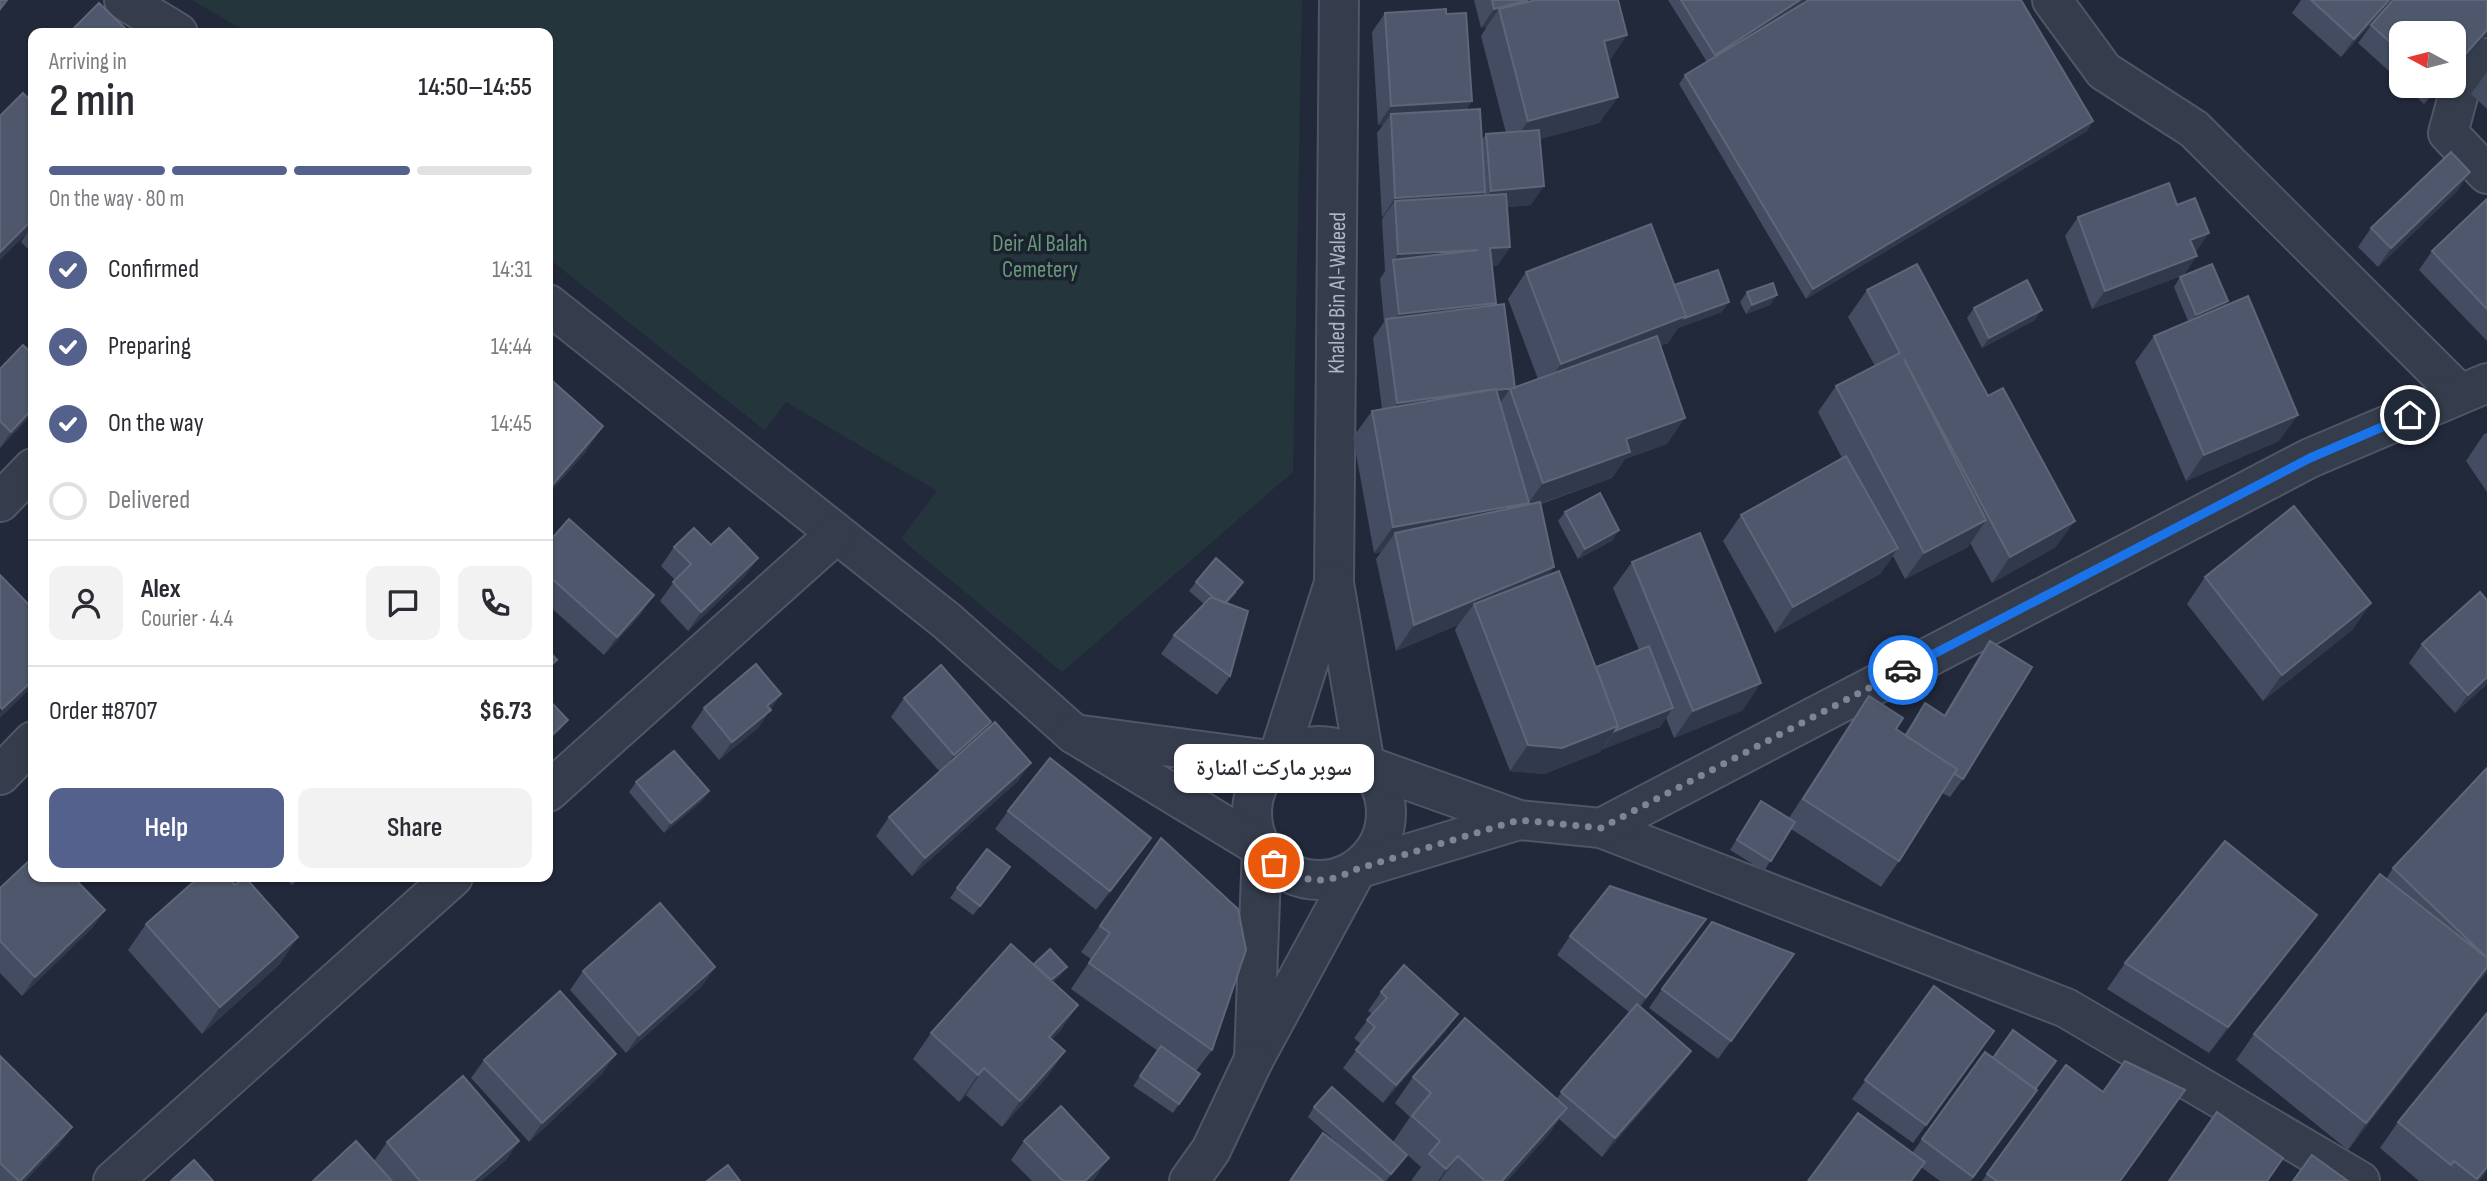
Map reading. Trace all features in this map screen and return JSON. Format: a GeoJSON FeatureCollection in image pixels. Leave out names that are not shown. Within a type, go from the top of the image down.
{"type":"FeatureCollection","features":[{"type":"Feature","properties":{"kind":"street"},"geometry":{"type":"LineString","coordinates":[[124,0],[170,28]]}},
{"type":"Feature","properties":{"kind":"street","name":"Khaled Bin Al-Waleed"},"geometry":{"type":"LineString","coordinates":[[1334,583],[1339,0]]}},
{"type":"Feature","properties":{"kind":"street"},"geometry":{"type":"LineString","coordinates":[[1601,828],[2310,458],[2473,388],[2194,129],[2104,71],[2052,0]]}},
{"type":"Feature","properties":{"kind":"street"},"geometry":{"type":"LineString","coordinates":[[2487,58],[2460,89],[2448,133],[2487,174]]}},
{"type":"Feature","properties":{"kind":"street"},"geometry":{"type":"LineString","coordinates":[[553,308],[947,621],[1074,734],[1262,848]]}},
{"type":"Feature","properties":{"kind":"street"},"geometry":{"type":"LineString","coordinates":[[0,502],[28,473]]}},
{"type":"Feature","properties":{"kind":"street"},"geometry":{"type":"LineString","coordinates":[[553,788],[836,534]]}},
{"type":"Feature","properties":{"kind":"street"},"geometry":{"type":"LineString","coordinates":[[1277,761],[1334,583]]}},
{"type":"Feature","properties":{"kind":"street"},"geometry":{"type":"LineString","coordinates":[[1334,583],[1365,765]]}},
{"type":"Feature","properties":{"kind":"street"},"geometry":{"type":"LineString","coordinates":[[1074,734],[1277,761]]}},
{"type":"Feature","properties":{"kind":"street"},"geometry":{"type":"LineString","coordinates":[[0,775],[28,746]]}},
{"type":"Feature","properties":{"kind":"street"},"geometry":{"type":"LineString","coordinates":[[1189,1181],[1211,1150],[1254,1059],[1357,869],[1373,853],[1383,834],[1386,812],[1382,790],[1372,771],[1355,757],[1335,748],[1313,746],[1292,752],[1277,761],[1260,781],[1253,802],[1252,824],[1262,848],[1274,863],[1292,875],[1314,881],[1337,878],[1357,869],[1519,820]]}},
{"type":"Feature","properties":{"kind":"street"},"geometry":{"type":"LineString","coordinates":[[1365,765],[1519,820],[1601,828],[2066,1008],[2360,1181]]}},
{"type":"Feature","properties":{"kind":"street"},"geometry":{"type":"LineString","coordinates":[[1254,1059],[1262,848]]}},
{"type":"Feature","properties":{"kind":"street"},"geometry":{"type":"LineString","coordinates":[[113,1181],[447,882]]}},
{"type":"Feature","properties":{"kind":"green space","name":"Deir Al Balah Cemetery"},"geometry":{"type":"Polygon","coordinates":[[[192,0],[1302,0],[1293,472],[1062,672],[901,539],[937,491],[786,402],[765,430],[763,429],[553,262],[553,28],[240,28],[192,0]]]}},
{"type":"Feature","properties":{"kind":"building"},"geometry":{"type":"Polygon","coordinates":[[[0,0],[7,0],[0,9],[0,0]]]}},
{"type":"Feature","properties":{"kind":"building"},"geometry":{"type":"Polygon","coordinates":[[[1492,0],[1528,0],[1494,9],[1492,0]]]}},
{"type":"Feature","properties":{"kind":"building"},"geometry":{"type":"Polygon","coordinates":[[[1536,0],[1618,0],[1627,35],[1604,41],[1618,97],[1528,121],[1499,9],[1536,0]]]}},
{"type":"Feature","properties":{"kind":"building"},"geometry":{"type":"Polygon","coordinates":[[[1681,0],[1800,0],[1715,55],[1681,0]]]}},
{"type":"Feature","properties":{"kind":"building"},"geometry":{"type":"Polygon","coordinates":[[[1809,0],[2021,0],[2093,121],[1813,289],[1685,75],[1809,0]]]}},
{"type":"Feature","properties":{"kind":"building"},"geometry":{"type":"Polygon","coordinates":[[[2311,0],[2389,0],[2354,39],[2311,0]]]}},
{"type":"Feature","properties":{"kind":"building"},"geometry":{"type":"Polygon","coordinates":[[[2393,0],[2487,0],[2487,30],[2466,54],[2466,21],[2389,21],[2389,41],[2371,25],[2393,0]]]}},
{"type":"Feature","properties":{"kind":"building"},"geometry":{"type":"Polygon","coordinates":[[[99,3],[125,28],[74,28],[99,3]]]}},
{"type":"Feature","properties":{"kind":"building"},"geometry":{"type":"Polygon","coordinates":[[[1446,9],[1446,14],[1466,13],[1472,101],[1391,106],[1385,13],[1446,9]]]}},
{"type":"Feature","properties":{"kind":"building"},"geometry":{"type":"Polygon","coordinates":[[[23,93],[28,98],[28,224],[0,252],[0,116],[23,93]]]}},
{"type":"Feature","properties":{"kind":"building"},"geometry":{"type":"Polygon","coordinates":[[[1480,109],[1485,192],[1395,198],[1391,114],[1480,109]]]}},
{"type":"Feature","properties":{"kind":"building"},"geometry":{"type":"Polygon","coordinates":[[[1539,130],[1544,186],[1491,191],[1486,134],[1539,130]]]}},
{"type":"Feature","properties":{"kind":"building"},"geometry":{"type":"Polygon","coordinates":[[[2451,152],[2470,172],[2391,248],[2371,228],[2451,152]]]}},
{"type":"Feature","properties":{"kind":"building"},"geometry":{"type":"Polygon","coordinates":[[[2169,183],[2177,205],[2195,198],[2209,233],[2190,240],[2197,256],[2105,291],[2078,217],[2169,183]]]}},
{"type":"Feature","properties":{"kind":"building"},"geometry":{"type":"Polygon","coordinates":[[[1506,194],[1510,247],[1490,248],[1496,303],[1399,314],[1393,260],[1478,250],[1398,254],[1395,201],[1506,194]]]}},
{"type":"Feature","properties":{"kind":"building"},"geometry":{"type":"Polygon","coordinates":[[[2487,199],[2487,309],[2432,251],[2487,199]]]}},
{"type":"Feature","properties":{"kind":"building"},"geometry":{"type":"Polygon","coordinates":[[[1651,224],[1686,316],[1561,364],[1526,272],[1651,224]]]}},
{"type":"Feature","properties":{"kind":"building"},"geometry":{"type":"Polygon","coordinates":[[[1917,264],[1988,396],[2003,388],[2075,521],[2010,557],[1904,359],[1986,520],[1924,553],[1836,386],[1900,353],[1867,290],[1917,264]]]}},
{"type":"Feature","properties":{"kind":"building"},"geometry":{"type":"Polygon","coordinates":[[[2212,264],[2228,301],[2196,315],[2180,277],[2212,264]]]}},
{"type":"Feature","properties":{"kind":"building"},"geometry":{"type":"Polygon","coordinates":[[[1718,270],[1729,302],[1685,318],[1674,285],[1718,270]]]}},
{"type":"Feature","properties":{"kind":"building"},"geometry":{"type":"Polygon","coordinates":[[[2027,280],[2042,310],[1989,338],[1974,308],[2027,280]]]}},
{"type":"Feature","properties":{"kind":"building"},"geometry":{"type":"Polygon","coordinates":[[[1773,283],[1777,295],[1752,305],[1747,292],[1773,283]]]}},
{"type":"Feature","properties":{"kind":"building"},"geometry":{"type":"Polygon","coordinates":[[[2248,296],[2298,415],[2204,455],[2154,336],[2248,296]]]}},
{"type":"Feature","properties":{"kind":"building"},"geometry":{"type":"Polygon","coordinates":[[[1504,304],[1515,388],[1397,403],[1386,319],[1504,304]]]}},
{"type":"Feature","properties":{"kind":"building"},"geometry":{"type":"Polygon","coordinates":[[[1657,336],[1685,418],[1626,439],[1630,452],[1543,483],[1510,389],[1657,336]]]}},
{"type":"Feature","properties":{"kind":"building"},"geometry":{"type":"Polygon","coordinates":[[[23,345],[28,350],[28,413],[11,432],[0,421],[0,369],[23,345]]]}},
{"type":"Feature","properties":{"kind":"building"},"geometry":{"type":"Polygon","coordinates":[[[553,381],[603,426],[553,484],[553,381]]]}},
{"type":"Feature","properties":{"kind":"building"},"geometry":{"type":"Polygon","coordinates":[[[1496,389],[1529,503],[1393,527],[1372,411],[1496,389]]]}},
{"type":"Feature","properties":{"kind":"building"},"geometry":{"type":"Polygon","coordinates":[[[1846,456],[1898,548],[1793,607],[1741,515],[1846,456]]]}},
{"type":"Feature","properties":{"kind":"building"},"geometry":{"type":"Polygon","coordinates":[[[1600,493],[1619,530],[1585,549],[1565,512],[1600,493]]]}},
{"type":"Feature","properties":{"kind":"building"},"geometry":{"type":"Polygon","coordinates":[[[1540,502],[1554,567],[1414,625],[1395,533],[1540,502]]]}},
{"type":"Feature","properties":{"kind":"building"},"geometry":{"type":"Polygon","coordinates":[[[2294,506],[2371,603],[2282,675],[2205,577],[2294,506]]]}},
{"type":"Feature","properties":{"kind":"building"},"geometry":{"type":"Polygon","coordinates":[[[569,519],[654,595],[617,637],[553,579],[553,537],[569,519]]]}},
{"type":"Feature","properties":{"kind":"building"},"geometry":{"type":"Polygon","coordinates":[[[694,528],[711,545],[729,528],[758,558],[701,612],[673,582],[691,564],[674,547],[694,528]]]}},
{"type":"Feature","properties":{"kind":"building"},"geometry":{"type":"Polygon","coordinates":[[[1700,533],[1761,683],[1693,711],[1632,562],[1700,533]]]}},
{"type":"Feature","properties":{"kind":"building"},"geometry":{"type":"Polygon","coordinates":[[[1216,558],[1243,582],[1225,603],[1215,599],[1196,582],[1216,558]]]}},
{"type":"Feature","properties":{"kind":"building"},"geometry":{"type":"Polygon","coordinates":[[[1559,571],[1618,726],[1562,748],[1528,745],[1474,604],[1559,571]]]}},
{"type":"Feature","properties":{"kind":"building"},"geometry":{"type":"Polygon","coordinates":[[[0,575],[28,604],[28,685],[2,709],[0,575]]]}},
{"type":"Feature","properties":{"kind":"building"},"geometry":{"type":"Polygon","coordinates":[[[2480,592],[2487,600],[2487,677],[2468,695],[2422,644],[2480,592]]]}},
{"type":"Feature","properties":{"kind":"building"},"geometry":{"type":"Polygon","coordinates":[[[1211,597],[1248,611],[1230,676],[1174,635],[1211,597]]]}},
{"type":"Feature","properties":{"kind":"building"},"geometry":{"type":"Polygon","coordinates":[[[1990,641],[2032,667],[1963,779],[1955,774],[1957,769],[1906,736],[1925,703],[1945,716],[1990,641]]]}},
{"type":"Feature","properties":{"kind":"building"},"geometry":{"type":"Polygon","coordinates":[[[1649,646],[1673,708],[1615,731],[1618,726],[1596,667],[1649,646]]]}},
{"type":"Feature","properties":{"kind":"building"},"geometry":{"type":"Polygon","coordinates":[[[756,664],[781,694],[767,706],[771,710],[732,742],[704,708],[756,664]]]}},
{"type":"Feature","properties":{"kind":"building"},"geometry":{"type":"Polygon","coordinates":[[[941,665],[991,722],[954,755],[904,698],[941,665]]]}},
{"type":"Feature","properties":{"kind":"building"},"geometry":{"type":"Polygon","coordinates":[[[1869,696],[1903,718],[1896,729],[1957,769],[1899,861],[1803,799],[1869,696]]]}},
{"type":"Feature","properties":{"kind":"building"},"geometry":{"type":"Polygon","coordinates":[[[553,704],[568,720],[553,734],[553,704]]]}},
{"type":"Feature","properties":{"kind":"building"},"geometry":{"type":"Polygon","coordinates":[[[995,722],[1031,763],[925,858],[889,817],[995,722]]]}},
{"type":"Feature","properties":{"kind":"building"},"geometry":{"type":"Polygon","coordinates":[[[674,751],[709,791],[671,823],[636,782],[674,751]]]}},
{"type":"Feature","properties":{"kind":"building"},"geometry":{"type":"Polygon","coordinates":[[[1050,758],[1151,838],[1110,891],[1008,811],[1050,758]]]}},
{"type":"Feature","properties":{"kind":"building"},"geometry":{"type":"Polygon","coordinates":[[[2487,768],[2487,958],[2393,868],[2487,768]]]}},
{"type":"Feature","properties":{"kind":"building"},"geometry":{"type":"Polygon","coordinates":[[[1761,801],[1795,822],[1771,861],[1737,840],[1761,801]]]}},
{"type":"Feature","properties":{"kind":"building"},"geometry":{"type":"Polygon","coordinates":[[[1161,838],[1238,909],[1246,950],[1212,1050],[1089,963],[1110,933],[1100,926],[1161,838]]]}},
{"type":"Feature","properties":{"kind":"building"},"geometry":{"type":"Polygon","coordinates":[[[2225,841],[2317,915],[2228,1027],[2125,963],[2225,841]]]}},
{"type":"Feature","properties":{"kind":"building"},"geometry":{"type":"Polygon","coordinates":[[[987,849],[1010,867],[980,906],[957,888],[987,849]]]}},
{"type":"Feature","properties":{"kind":"building"},"geometry":{"type":"Polygon","coordinates":[[[28,862],[28,882],[78,882],[105,910],[35,977],[0,941],[0,888],[28,862]]]}},
{"type":"Feature","properties":{"kind":"building"},"geometry":{"type":"Polygon","coordinates":[[[2380,874],[2487,958],[2487,967],[2366,1123],[2254,1034],[2380,874]]]}},
{"type":"Feature","properties":{"kind":"building"},"geometry":{"type":"Polygon","coordinates":[[[193,882],[232,882],[235,885],[239,882],[249,882],[298,937],[220,1007],[146,924],[193,882]]]}},
{"type":"Feature","properties":{"kind":"building"},"geometry":{"type":"Polygon","coordinates":[[[1610,886],[1706,919],[1646,997],[1570,936],[1610,886]]]}},
{"type":"Feature","properties":{"kind":"building"},"geometry":{"type":"Polygon","coordinates":[[[660,903],[715,967],[639,1035],[583,971],[660,903]]]}},
{"type":"Feature","properties":{"kind":"building"},"geometry":{"type":"Polygon","coordinates":[[[1712,922],[1794,954],[1731,1041],[1662,989],[1712,922]]]}},
{"type":"Feature","properties":{"kind":"building"},"geometry":{"type":"Polygon","coordinates":[[[1011,944],[1078,1005],[1049,1037],[1065,1051],[1020,1101],[984,1068],[978,1075],[931,1033],[1011,944]]]}},
{"type":"Feature","properties":{"kind":"building"},"geometry":{"type":"Polygon","coordinates":[[[1050,949],[1067,967],[1051,980],[1034,964],[1050,949]]]}},
{"type":"Feature","properties":{"kind":"building"},"geometry":{"type":"Polygon","coordinates":[[[1404,965],[1458,1014],[1396,1085],[1356,1050],[1375,1027],[1367,1020],[1387,998],[1381,992],[1404,965]]]}},
{"type":"Feature","properties":{"kind":"building"},"geometry":{"type":"Polygon","coordinates":[[[1934,986],[1994,1031],[1926,1125],[1865,1080],[1934,986]]]}},
{"type":"Feature","properties":{"kind":"building"},"geometry":{"type":"Polygon","coordinates":[[[560,991],[616,1054],[542,1123],[484,1060],[560,991]]]}},
{"type":"Feature","properties":{"kind":"building"},"geometry":{"type":"Polygon","coordinates":[[[1637,1004],[1691,1051],[1615,1138],[1561,1092],[1637,1004]]]}},
{"type":"Feature","properties":{"kind":"building"},"geometry":{"type":"Polygon","coordinates":[[[2487,1013],[2487,1167],[2477,1179],[2454,1161],[2451,1165],[2398,1122],[2487,1013]]]}},
{"type":"Feature","properties":{"kind":"building"},"geometry":{"type":"Polygon","coordinates":[[[1465,1018],[1567,1108],[1502,1181],[1485,1181],[1458,1156],[1446,1169],[1429,1154],[1440,1141],[1412,1116],[1431,1093],[1413,1077],[1465,1018]]]}},
{"type":"Feature","properties":{"kind":"building"},"geometry":{"type":"Polygon","coordinates":[[[2013,1030],[2056,1061],[2035,1089],[1993,1058],[2013,1030]]]}},
{"type":"Feature","properties":{"kind":"building"},"geometry":{"type":"Polygon","coordinates":[[[1161,1046],[1200,1074],[1179,1104],[1140,1076],[1161,1046]]]}},
{"type":"Feature","properties":{"kind":"building"},"geometry":{"type":"Polygon","coordinates":[[[1985,1052],[2037,1090],[1973,1177],[1922,1139],[1985,1052]]]}},
{"type":"Feature","properties":{"kind":"building"},"geometry":{"type":"Polygon","coordinates":[[[0,1056],[72,1127],[20,1181],[0,1163],[0,1056]]]}},
{"type":"Feature","properties":{"kind":"building"},"geometry":{"type":"Polygon","coordinates":[[[2125,1061],[2185,1090],[2120,1181],[1997,1181],[1987,1174],[2066,1065],[2103,1092],[2125,1061]]]}},
{"type":"Feature","properties":{"kind":"building"},"geometry":{"type":"Polygon","coordinates":[[[463,1076],[519,1141],[473,1181],[420,1181],[387,1142],[463,1076]]]}},
{"type":"Feature","properties":{"kind":"building"},"geometry":{"type":"Polygon","coordinates":[[[1332,1087],[1407,1155],[1391,1174],[1314,1107],[1332,1087]]]}},
{"type":"Feature","properties":{"kind":"building"},"geometry":{"type":"Polygon","coordinates":[[[1061,1106],[1109,1158],[1085,1181],[1063,1181],[1024,1141],[1061,1106]]]}},
{"type":"Feature","properties":{"kind":"building"},"geometry":{"type":"Polygon","coordinates":[[[2217,1112],[2283,1158],[2267,1181],[2169,1181],[2217,1112]]]}},
{"type":"Feature","properties":{"kind":"building"},"geometry":{"type":"Polygon","coordinates":[[[1858,1113],[1925,1162],[1911,1181],[1808,1181],[1858,1113]]]}},
{"type":"Feature","properties":{"kind":"building"},"geometry":{"type":"Polygon","coordinates":[[[1323,1133],[1383,1181],[1290,1181],[1323,1133]]]}},
{"type":"Feature","properties":{"kind":"building"},"geometry":{"type":"Polygon","coordinates":[[[356,1141],[392,1181],[313,1181],[356,1141]]]}},
{"type":"Feature","properties":{"kind":"building"},"geometry":{"type":"Polygon","coordinates":[[[2312,1155],[2348,1181],[2293,1181],[2312,1155]]]}},
{"type":"Feature","properties":{"kind":"building"},"geometry":{"type":"Polygon","coordinates":[[[194,1160],[213,1181],[171,1181],[194,1160]]]}},
{"type":"Feature","properties":{"kind":"building"},"geometry":{"type":"Polygon","coordinates":[[[728,1165],[740,1181],[707,1181],[728,1165]]]}},
{"type":"Feature","properties":{"kind":"way so far"},"geometry":{"type":"LineString","coordinates":[[1274,863],[1292,875],[1314,881],[1337,878],[1357,869],[1519,820],[1601,828],[1903,670]]}},
{"type":"Feature","properties":{"kind":"place","name":"سوبر ماركت المنارة"},"geometry":{"type":"Point","coordinates":[1274,863]}},
{"type":"Feature","properties":{"kind":"route"},"geometry":{"type":"LineString","coordinates":[[1903,670],[2310,458],[2410,415]]}}]}
